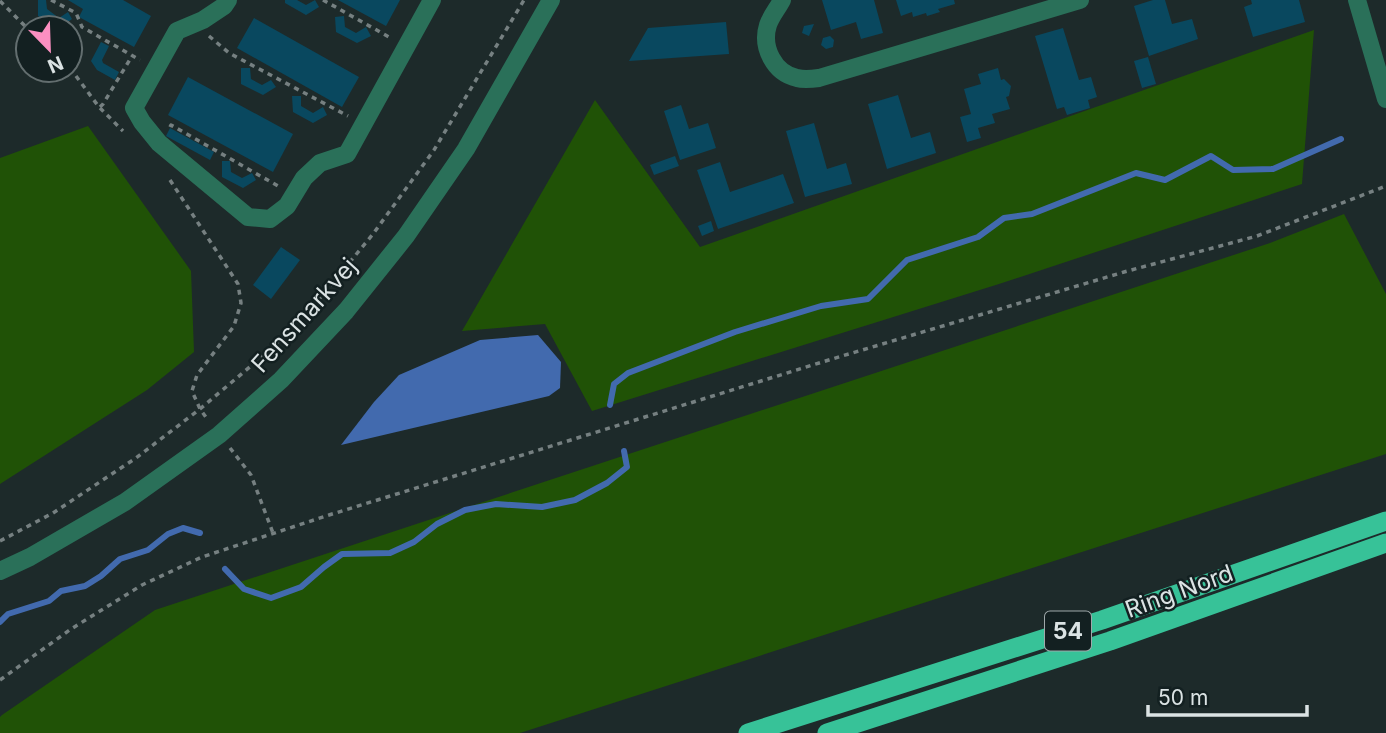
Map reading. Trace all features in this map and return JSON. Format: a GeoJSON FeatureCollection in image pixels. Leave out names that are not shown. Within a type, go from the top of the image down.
{"type":"FeatureCollection","features":[{"type":"Feature","properties":{"kind":"highway","name":"54"},"geometry":{"type":"LineString","coordinates":[[748,733],[1102,620],[1386,521]]}},
{"type":"Feature","properties":{"kind":"highway","name":"Ring Nord"},"geometry":{"type":"LineString","coordinates":[[827,733],[1110,641],[1386,542]]}},
{"type":"Feature","properties":{"kind":"street"},"geometry":{"type":"LineString","coordinates":[[228,0],[204,20],[177,31],[134,108],[159,143],[248,217],[270,219],[287,206],[304,178],[320,163],[347,154],[432,0]]}},
{"type":"Feature","properties":{"kind":"street","name":"Fensmarkvej"},"geometry":{"type":"LineString","coordinates":[[0,571],[30,557],[125,502],[219,435],[281,380],[346,311],[406,236],[466,149],[551,0]]}},
{"type":"Feature","properties":{"kind":"street"},"geometry":{"type":"LineString","coordinates":[[782,0],[768,24],[766,41],[771,59],[783,73],[799,79],[819,79],[1080,0]]}},
{"type":"Feature","properties":{"kind":"street"},"geometry":{"type":"LineString","coordinates":[[1357,0],[1386,99]]}},
{"type":"Feature","properties":{"kind":"path"},"geometry":{"type":"LineString","coordinates":[[51,0],[76,13],[82,27],[156,68]]}},
{"type":"Feature","properties":{"kind":"path"},"geometry":{"type":"LineString","coordinates":[[323,0],[406,47]]}},
{"type":"Feature","properties":{"kind":"path"},"geometry":{"type":"LineString","coordinates":[[0,541],[53,513],[136,458],[271,349],[321,297],[373,234],[433,150],[524,0]]}},
{"type":"Feature","properties":{"kind":"path"},"geometry":{"type":"LineString","coordinates":[[0,1],[14,15]]}},
{"type":"Feature","properties":{"kind":"path"},"geometry":{"type":"LineString","coordinates":[[194,24],[229,53],[364,124]]}},
{"type":"Feature","properties":{"kind":"path"},"geometry":{"type":"LineString","coordinates":[[99,107],[132,55]]}},
{"type":"Feature","properties":{"kind":"path"},"geometry":{"type":"LineString","coordinates":[[82,84],[99,107],[127,135]]}},
{"type":"Feature","properties":{"kind":"path"},"geometry":{"type":"LineString","coordinates":[[159,143],[171,125],[294,194]]}},
{"type":"Feature","properties":{"kind":"path"},"geometry":{"type":"LineString","coordinates":[[165,174],[238,284],[241,303],[234,326],[197,375],[192,391],[200,409],[251,475],[273,533]]}},
{"type":"Feature","properties":{"kind":"path"},"geometry":{"type":"LineString","coordinates":[[0,680],[71,629],[142,585],[202,557],[845,355],[1124,272],[1257,236],[1386,186]]}},
{"type":"Feature","properties":{"kind":"green space"},"geometry":{"type":"Polygon","coordinates":[[[1314,30],[1302,184],[999,284],[592,411],[545,324],[462,331],[595,100],[700,247],[1314,30]]]}},
{"type":"Feature","properties":{"kind":"green space"},"geometry":{"type":"Polygon","coordinates":[[[88,126],[191,271],[194,352],[147,390],[0,484],[0,158],[88,126]]]}},
{"type":"Feature","properties":{"kind":"green space"},"geometry":{"type":"Polygon","coordinates":[[[1344,214],[1386,294],[1386,454],[520,733],[0,733],[2,715],[155,610],[1270,243],[1344,214]]]}},
{"type":"Feature","properties":{"kind":"water"},"geometry":{"type":"Polygon","coordinates":[[[538,335],[561,362],[560,388],[549,396],[341,445],[399,375],[480,340],[538,335]]]}},
{"type":"Feature","properties":{"kind":"building"},"geometry":{"type":"Polygon","coordinates":[[[38,0],[46,0],[47,9],[54,14],[38,14],[38,0]]]}},
{"type":"Feature","properties":{"kind":"building"},"geometry":{"type":"Polygon","coordinates":[[[68,0],[123,0],[151,16],[134,47],[84,20],[84,14],[80,14],[83,9],[68,0]]]}},
{"type":"Feature","properties":{"kind":"building"},"geometry":{"type":"Polygon","coordinates":[[[285,0],[297,0],[306,5],[315,0],[319,7],[306,15],[285,3],[285,0]]]}},
{"type":"Feature","properties":{"kind":"building"},"geometry":{"type":"Polygon","coordinates":[[[338,0],[400,0],[386,26],[338,0]]]}},
{"type":"Feature","properties":{"kind":"building"},"geometry":{"type":"Polygon","coordinates":[[[822,0],[874,0],[883,33],[861,39],[856,22],[831,30],[822,0]]]}},
{"type":"Feature","properties":{"kind":"building"},"geometry":{"type":"Polygon","coordinates":[[[896,0],[954,0],[955,4],[938,9],[940,12],[913,17],[912,12],[901,16],[896,0]]]}},
{"type":"Feature","properties":{"kind":"building"},"geometry":{"type":"Polygon","coordinates":[[[1153,0],[1165,0],[1172,24],[1192,19],[1198,39],[1149,56],[1134,6],[1153,0]]]}},
{"type":"Feature","properties":{"kind":"building"},"geometry":{"type":"Polygon","coordinates":[[[1251,0],[1299,0],[1305,22],[1253,37],[1244,7],[1252,4],[1251,0]]]}},
{"type":"Feature","properties":{"kind":"building"},"geometry":{"type":"Polygon","coordinates":[[[344,16],[345,27],[356,33],[366,27],[371,36],[357,43],[336,32],[335,17],[344,16]]]}},
{"type":"Feature","properties":{"kind":"building"},"geometry":{"type":"Polygon","coordinates":[[[254,18],[359,77],[342,107],[237,48],[254,18]]]}},
{"type":"Feature","properties":{"kind":"building"},"geometry":{"type":"Polygon","coordinates":[[[726,22],[729,54],[629,61],[648,28],[726,22]]]}},
{"type":"Feature","properties":{"kind":"building"},"geometry":{"type":"Polygon","coordinates":[[[814,24],[809,36],[802,33],[804,26],[814,24]]]}},
{"type":"Feature","properties":{"kind":"building"},"geometry":{"type":"Polygon","coordinates":[[[1063,28],[1079,80],[1091,77],[1097,97],[1088,100],[1090,108],[1067,115],[1064,107],[1057,109],[1035,36],[1063,28]]]}},
{"type":"Feature","properties":{"kind":"building"},"geometry":{"type":"Polygon","coordinates":[[[830,36],[834,40],[833,47],[826,49],[821,45],[823,38],[830,36]]]}},
{"type":"Feature","properties":{"kind":"building"},"geometry":{"type":"Polygon","coordinates":[[[101,42],[109,46],[103,63],[119,72],[115,80],[97,70],[91,61],[101,42]]]}},
{"type":"Feature","properties":{"kind":"building"},"geometry":{"type":"Polygon","coordinates":[[[1148,57],[1156,84],[1142,88],[1134,61],[1148,57]]]}},
{"type":"Feature","properties":{"kind":"building"},"geometry":{"type":"Polygon","coordinates":[[[241,68],[250,68],[251,79],[262,85],[271,80],[276,87],[263,95],[241,84],[241,68]]]}},
{"type":"Feature","properties":{"kind":"building"},"geometry":{"type":"Polygon","coordinates":[[[998,68],[1001,80],[1004,79],[1011,86],[1009,96],[1006,97],[1010,109],[992,114],[995,123],[978,128],[981,138],[967,142],[960,117],[971,114],[964,89],[981,84],[978,74],[998,68]]]}},
{"type":"Feature","properties":{"kind":"building"},"geometry":{"type":"Polygon","coordinates":[[[188,77],[293,134],[273,172],[168,115],[188,77]]]}},
{"type":"Feature","properties":{"kind":"building"},"geometry":{"type":"Polygon","coordinates":[[[898,95],[911,138],[930,132],[936,153],[887,169],[868,104],[898,95]]]}},
{"type":"Feature","properties":{"kind":"building"},"geometry":{"type":"Polygon","coordinates":[[[292,96],[301,96],[301,106],[313,113],[323,107],[327,115],[313,123],[293,112],[292,96]]]}},
{"type":"Feature","properties":{"kind":"building"},"geometry":{"type":"Polygon","coordinates":[[[681,105],[689,129],[708,123],[716,148],[680,160],[664,111],[681,105]]]}},
{"type":"Feature","properties":{"kind":"building"},"geometry":{"type":"Polygon","coordinates":[[[814,123],[827,169],[846,163],[852,184],[805,197],[786,131],[814,123]]]}},
{"type":"Feature","properties":{"kind":"building"},"geometry":{"type":"Polygon","coordinates":[[[170,128],[214,152],[210,160],[166,136],[170,128]]]}},
{"type":"Feature","properties":{"kind":"building"},"geometry":{"type":"Polygon","coordinates":[[[675,156],[679,166],[654,175],[650,165],[675,156]]]}},
{"type":"Feature","properties":{"kind":"building"},"geometry":{"type":"Polygon","coordinates":[[[222,161],[230,161],[231,172],[242,178],[252,173],[256,180],[243,188],[222,177],[222,161]]]}},
{"type":"Feature","properties":{"kind":"building"},"geometry":{"type":"Polygon","coordinates":[[[720,162],[730,192],[783,174],[794,203],[718,229],[697,170],[720,162]]]}},
{"type":"Feature","properties":{"kind":"building"},"geometry":{"type":"Polygon","coordinates":[[[711,221],[714,231],[702,236],[698,226],[711,221]]]}},
{"type":"Feature","properties":{"kind":"building"},"geometry":{"type":"Polygon","coordinates":[[[281,247],[300,260],[271,299],[253,285],[281,247]]]}},
{"type":"Feature","properties":{"kind":"waterway"},"geometry":{"type":"LineString","coordinates":[[610,405],[614,384],[628,373],[735,332],[821,306],[868,299],[907,260],[978,237],[1004,218],[1032,214],[1136,173],[1165,180],[1211,156],[1233,170],[1273,169],[1341,139]]}},
{"type":"Feature","properties":{"kind":"waterway"},"geometry":{"type":"LineString","coordinates":[[225,569],[244,589],[271,598],[301,587],[342,554],[390,553],[414,542],[437,524],[465,510],[496,504],[542,507],[575,500],[607,483],[627,467],[624,451]]}},
{"type":"Feature","properties":{"kind":"waterway"},"geometry":{"type":"LineString","coordinates":[[0,622],[8,614],[49,601],[61,591],[85,586],[120,559],[148,550],[168,534],[183,528],[200,533]]}}]}
